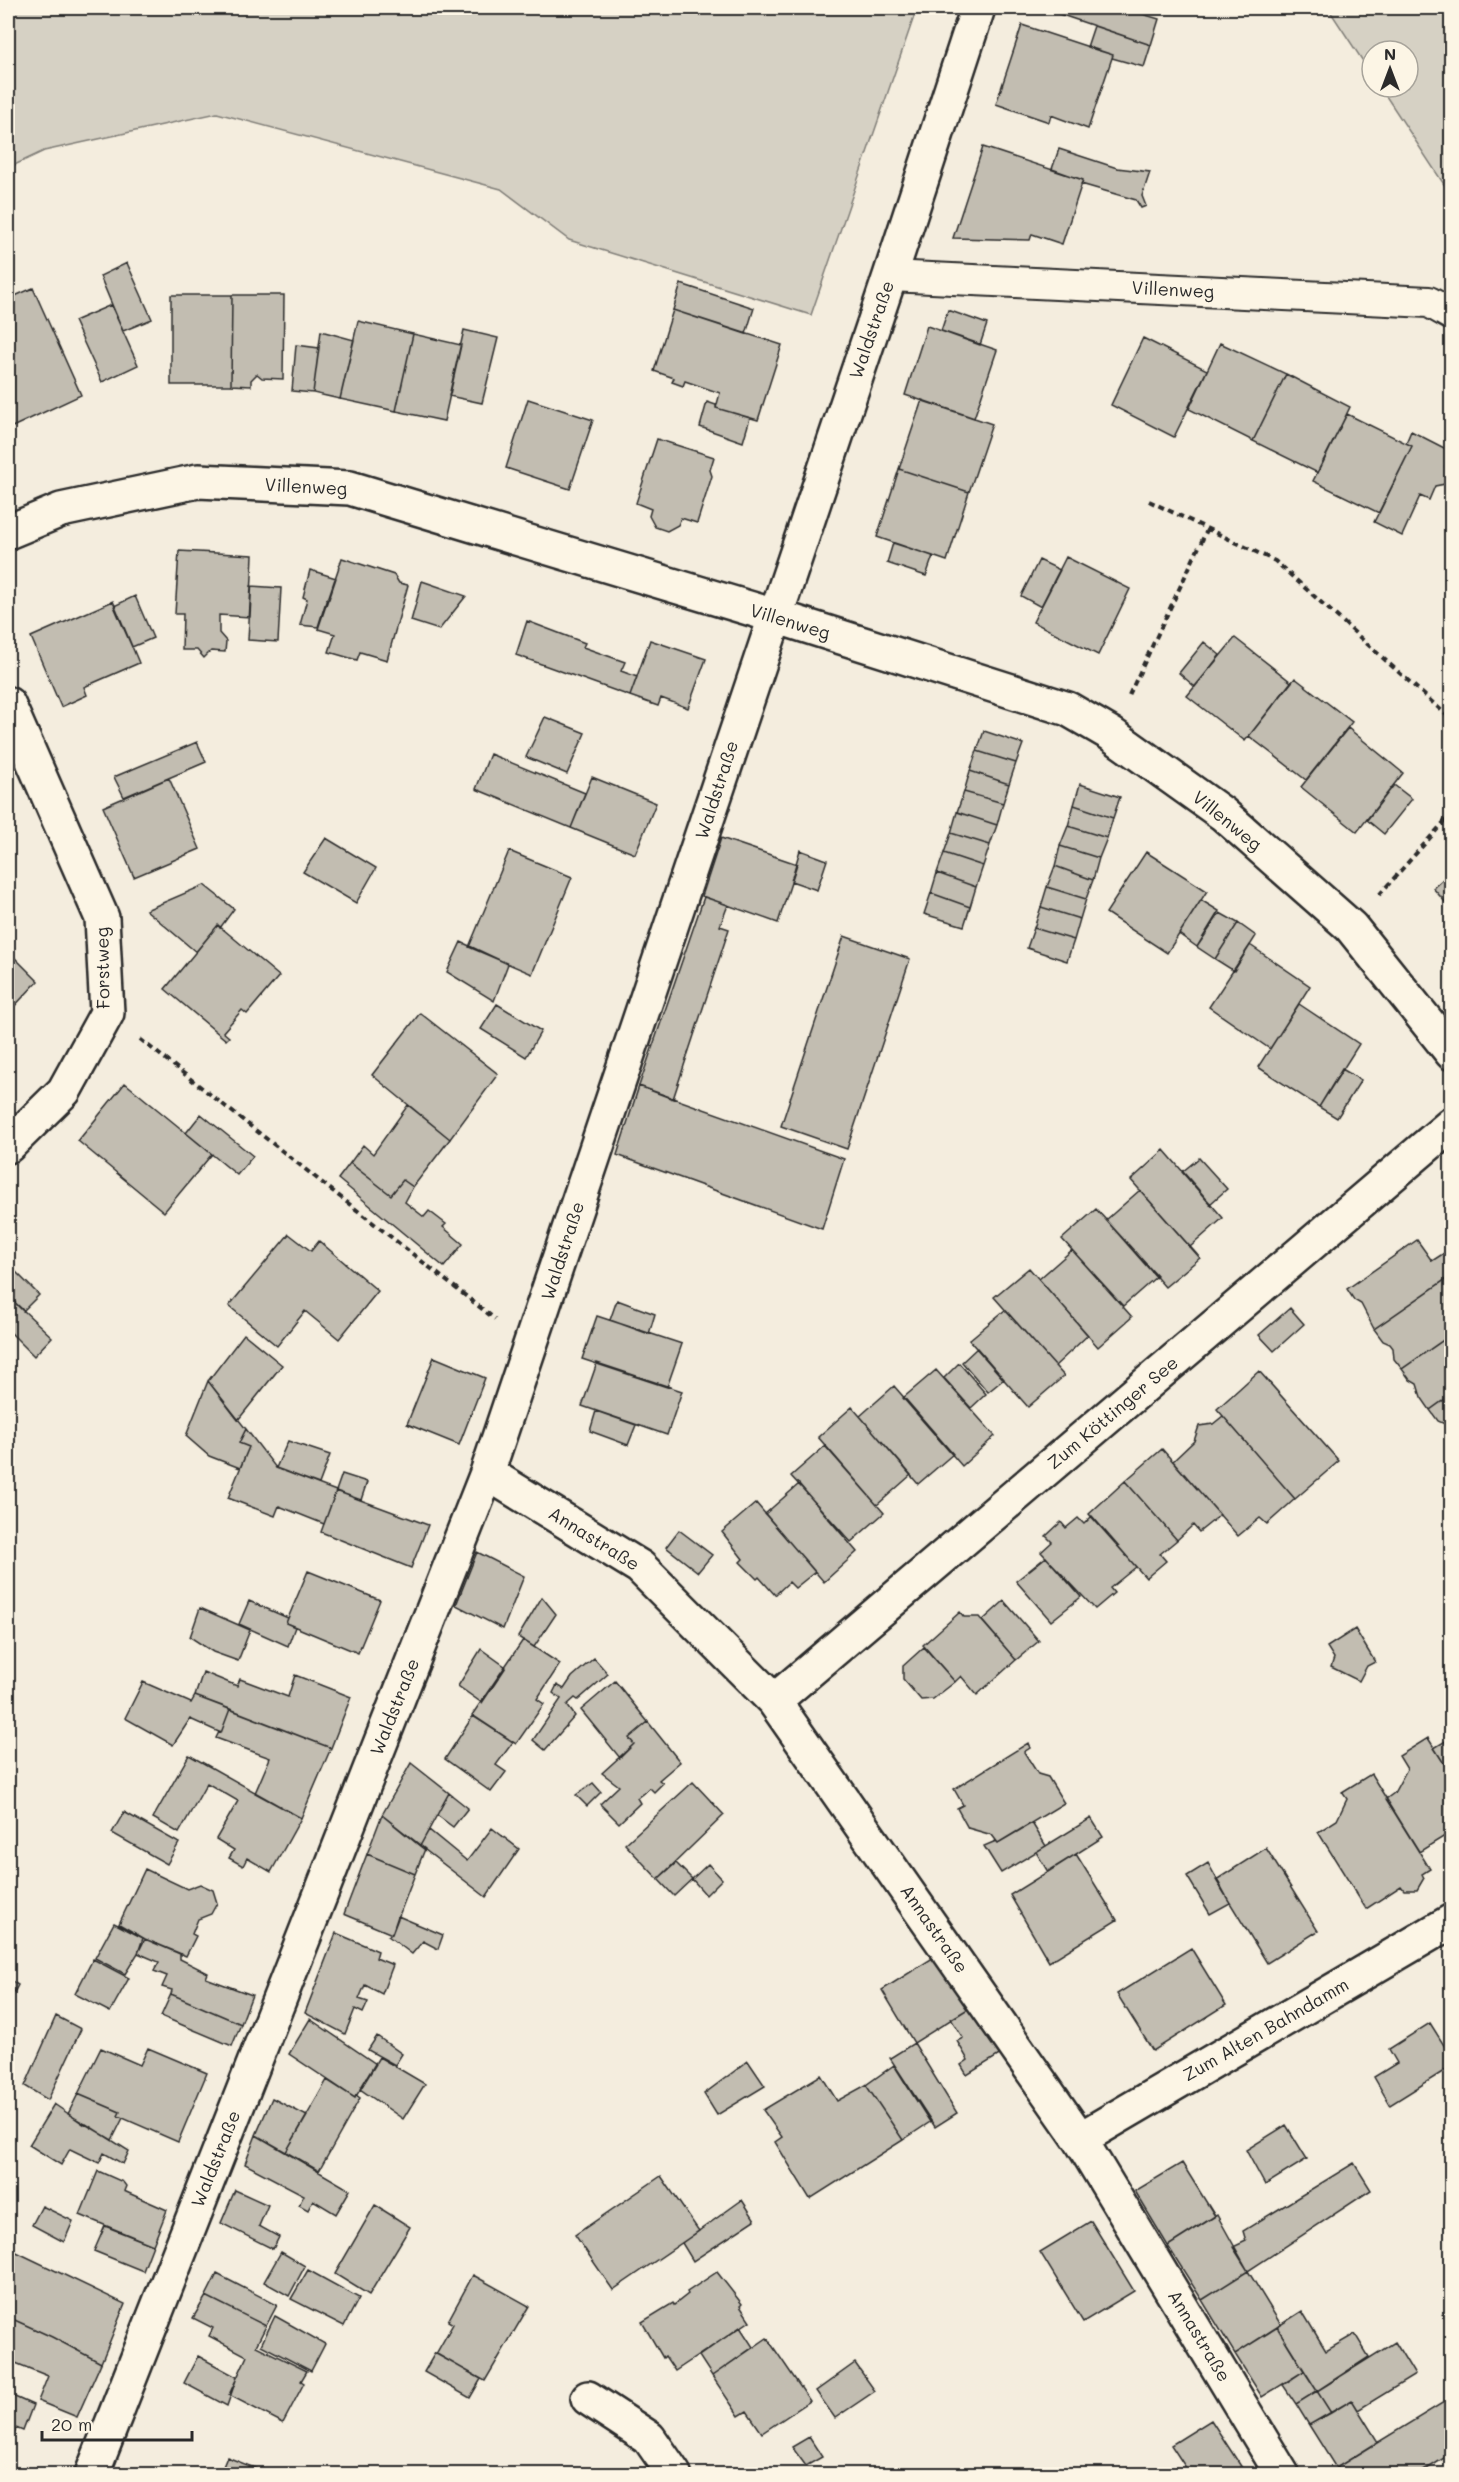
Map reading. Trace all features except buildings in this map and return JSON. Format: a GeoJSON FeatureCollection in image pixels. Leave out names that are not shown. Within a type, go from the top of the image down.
{"type":"FeatureCollection","features":[{"type":"Feature","properties":{"kind":"street","name":"Waldstraße"},"geometry":{"type":"LineString","coordinates":[[92,2475],[487,1473],[978,8]]}},
{"type":"Feature","properties":{"kind":"street","name":"Villenweg"},"geometry":{"type":"LineString","coordinates":[[8,532],[62,510],[198,481],[350,488],[775,616],[1068,709],[1110,734],[1223,814],[1351,927],[1452,1053]]}},
{"type":"Feature","properties":{"kind":"street","name":"Forstweg"},"geometry":{"type":"LineString","coordinates":[[8,704],[102,918],[107,1013],[64,1091],[8,1146]]}},
{"type":"Feature","properties":{"kind":"street","name":"Zum Köttinger See"},"geometry":{"type":"LineString","coordinates":[[774,1701],[1452,1124]]}},
{"type":"Feature","properties":{"kind":"street","name":"Annastraße"},"geometry":{"type":"LineString","coordinates":[[487,1473],[640,1567],[774,1701],[1080,2139],[1282,2475]]}},
{"type":"Feature","properties":{"kind":"street","name":"Zum Alten Bahndamm"},"geometry":{"type":"LineString","coordinates":[[1080,2139],[1452,1921]]}},
{"type":"Feature","properties":{"kind":"street"},"geometry":{"type":"LineString","coordinates":[[588,2398],[649,2438],[674,2475]]}},
{"type":"Feature","properties":{"kind":"lane","name":"Villenweg"},"geometry":{"type":"LineString","coordinates":[[890,276],[1428,302],[1452,315]]}},
{"type":"Feature","properties":{"kind":"path"},"geometry":{"type":"LineString","coordinates":[[1149,501],[1275,561],[1452,720]]}},
{"type":"Feature","properties":{"kind":"path"},"geometry":{"type":"LineString","coordinates":[[1110,734],[1207,530]]}},
{"type":"Feature","properties":{"kind":"path"},"geometry":{"type":"LineString","coordinates":[[1351,927],[1452,813]]}},
{"type":"Feature","properties":{"kind":"path"},"geometry":{"type":"LineString","coordinates":[[107,1013],[531,1347]]}},
{"type":"Feature","properties":{"kind":"shaded area"},"geometry":{"type":"Polygon","coordinates":[[[8,8],[917,8],[811,315],[569,240],[501,189],[217,113],[44,151],[8,168],[8,8]]]}},
{"type":"Feature","properties":{"kind":"shaded area"},"geometry":{"type":"Polygon","coordinates":[[[1328,8],[1451,8],[1451,195],[1388,99],[1420,99],[1420,39],[1360,39],[1360,57],[1328,8]]]}}]}
